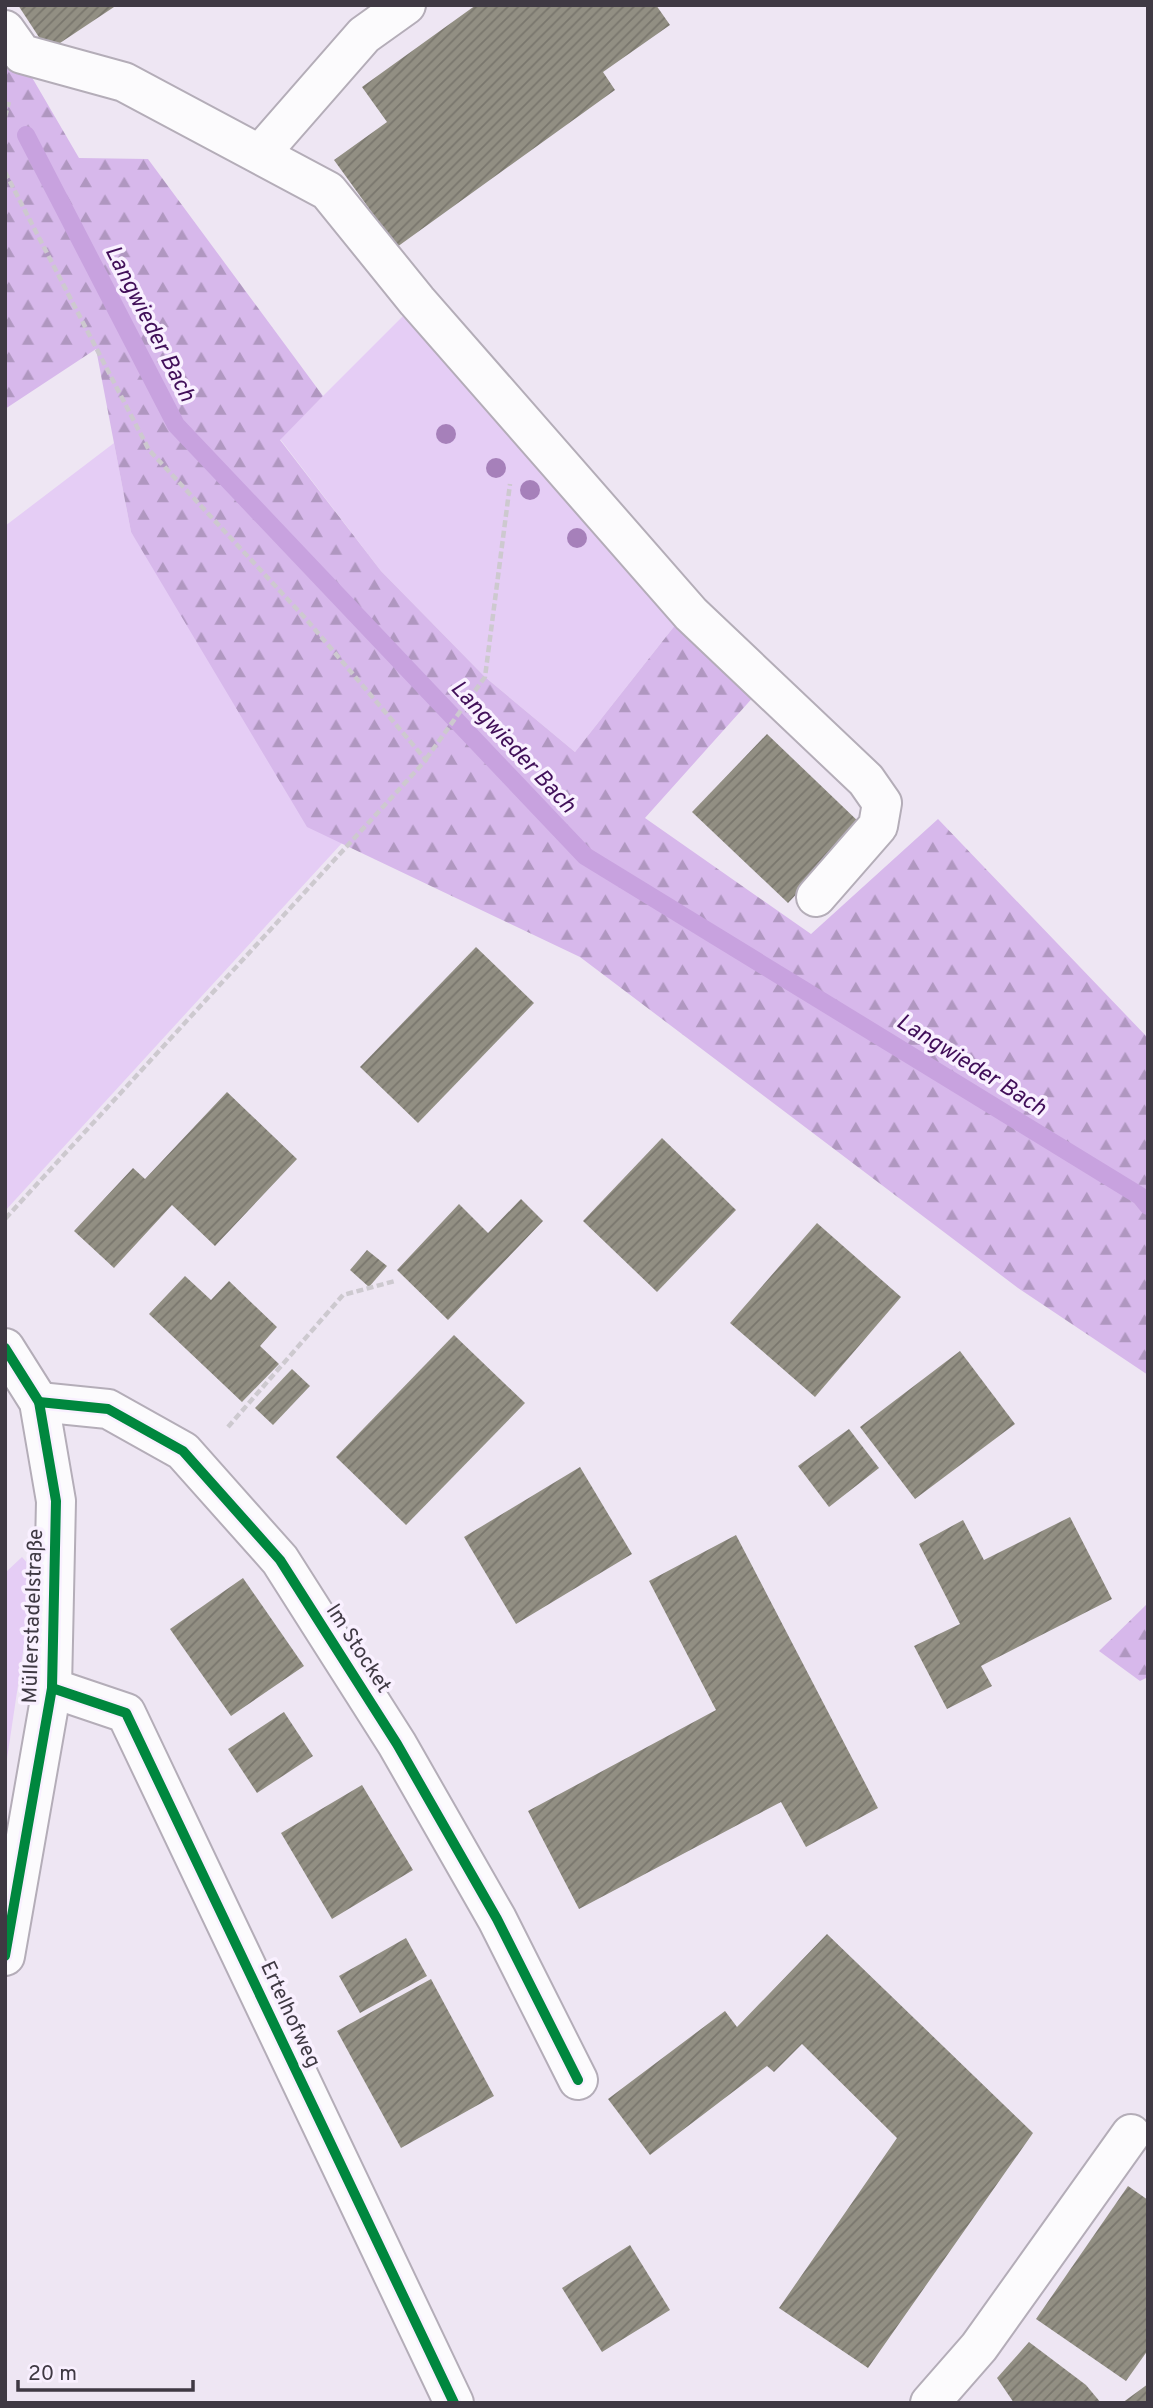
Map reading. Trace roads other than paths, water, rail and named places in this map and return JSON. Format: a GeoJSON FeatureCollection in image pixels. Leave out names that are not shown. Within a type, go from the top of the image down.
{"type":"FeatureCollection","features":[{"type":"Feature","properties":{"kind":"street"},"geometry":{"type":"LineString","coordinates":[[260,155],[364,35],[406,5]]}},
{"type":"Feature","properties":{"kind":"street"},"geometry":{"type":"LineString","coordinates":[[5,30],[22,54],[124,82],[328,191],[417,301],[691,614],[866,780],[882,803],[878,826],[817,897]]}},
{"type":"Feature","properties":{"kind":"street"},"geometry":{"type":"LineString","coordinates":[[5,1348],[38,1402]]}},
{"type":"Feature","properties":{"kind":"street","name":"Im Stocket"},"geometry":{"type":"LineString","coordinates":[[38,1402],[108,1409],[183,1451],[280,1560],[397,1744],[497,1919],[578,2080]]}},
{"type":"Feature","properties":{"kind":"street","name":"Müllerstadelstraße"},"geometry":{"type":"LineString","coordinates":[[5,1956],[52,1688],[56,1501],[38,1402]]}},
{"type":"Feature","properties":{"kind":"street","name":"Ertelhofweg"},"geometry":{"type":"LineString","coordinates":[[52,1688],[126,1713],[454,2403]]}},
{"type":"Feature","properties":{"kind":"street"},"geometry":{"type":"LineString","coordinates":[[930,2403],[979,2347],[1131,2134]]}},
{"type":"Feature","properties":{"kind":"waterway","name":"Langwieder Bach"},"geometry":{"type":"LineString","coordinates":[[26,135],[176,425],[585,856],[1140,1196],[1148,1206]]}}]}
